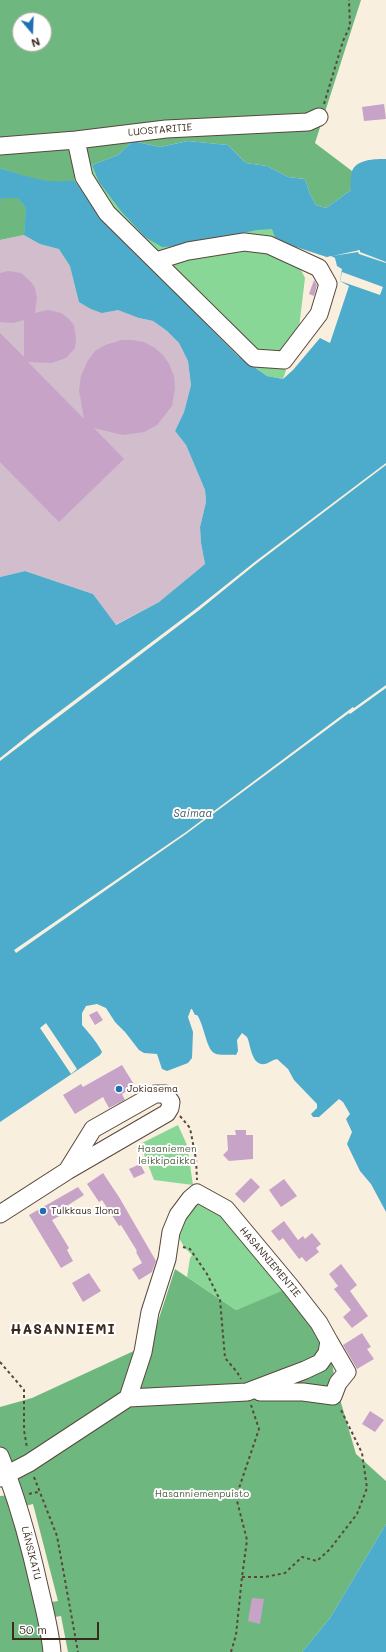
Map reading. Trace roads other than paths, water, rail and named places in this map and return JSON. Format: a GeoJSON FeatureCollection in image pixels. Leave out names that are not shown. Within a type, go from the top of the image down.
{"type":"FeatureCollection","features":[{"type":"Feature","properties":{"kind":"street","name":"LUOSTARITIE"},"geometry":{"type":"LineString","coordinates":[[0,146],[76,140],[166,129],[308,122],[319,117]]}},
{"type":"Feature","properties":{"kind":"street"},"geometry":{"type":"LineString","coordinates":[[76,140],[84,178],[107,213],[254,358],[284,360],[319,314],[328,284],[319,268],[269,245],[244,242],[188,251],[156,261]]}},
{"type":"Feature","properties":{"kind":"street"},"geometry":{"type":"LineString","coordinates":[[0,1214],[67,1172],[167,1113],[171,1102],[165,1094],[155,1094],[93,1129],[67,1172]]}},
{"type":"Feature","properties":{"kind":"street","name":"HASANNIEMENTIE"},"geometry":{"type":"LineString","coordinates":[[128,1398],[143,1352],[150,1312],[156,1289],[167,1259],[171,1232],[178,1215],[190,1199],[198,1193],[226,1209],[319,1323],[347,1372],[338,1383],[334,1396],[283,1391],[247,1392]]}},
{"type":"Feature","properties":{"kind":"street"},"geometry":{"type":"LineString","coordinates":[[4,1476],[29,1463],[128,1398],[247,1392],[320,1363],[327,1353],[329,1341]]}},
{"type":"Feature","properties":{"kind":"street","name":"LÄNSIKATU"},"geometry":{"type":"LineString","coordinates":[[0,1456],[4,1476],[28,1541],[50,1634],[52,1652]]}},
{"type":"Feature","properties":{"kind":"water","name":"Saimaa"},"geometry":{"type":"Polygon","coordinates":[[[133,141],[160,147],[188,141],[228,145],[246,163],[267,166],[288,177],[305,179],[310,194],[316,205],[326,208],[351,190],[351,178],[354,167],[367,160],[386,159],[386,1212],[371,1184],[360,1171],[347,1144],[352,1132],[346,1119],[350,1114],[343,1102],[339,1099],[319,1117],[313,1117],[311,1114],[317,1108],[317,1104],[294,1080],[288,1069],[277,1059],[265,1064],[260,1064],[257,1062],[252,1054],[247,1037],[242,1033],[237,1040],[238,1051],[236,1055],[214,1053],[209,1046],[197,1015],[195,1015],[192,1009],[188,1017],[193,1032],[192,1058],[188,1063],[167,1071],[162,1069],[157,1054],[144,1053],[139,1050],[115,1022],[106,1008],[97,1004],[86,1006],[82,1013],[82,1025],[100,1048],[102,1052],[100,1055],[0,1122],[0,577],[25,571],[93,594],[116,625],[159,602],[205,564],[200,527],[206,502],[205,490],[186,445],[175,431],[184,412],[191,385],[188,361],[179,343],[167,331],[153,321],[139,318],[118,310],[102,313],[79,302],[70,266],[59,249],[40,244],[24,235],[26,208],[18,198],[3,198],[0,200],[0,168],[45,181],[74,180],[99,215],[238,356],[267,376],[283,379],[293,370],[320,338],[330,343],[349,286],[340,281],[342,269],[337,266],[335,258],[331,256],[327,257],[287,244],[275,237],[272,229],[257,230],[182,246],[162,247],[145,237],[121,211],[99,182],[92,165],[118,155],[133,141]]]}},
{"type":"Feature","properties":{"kind":"water"},"geometry":{"type":"Polygon","coordinates":[[[386,1524],[386,1652],[302,1652],[330,1618],[386,1524]]]}},
{"type":"Feature","properties":{"kind":"place","name":"Jokiasema"},"geometry":{"type":"Point","coordinates":[119,1089]}},
{"type":"Feature","properties":{"kind":"place","name":"Tulkkaus Ilona"},"geometry":{"type":"Point","coordinates":[43,1211]}},
{"type":"Feature","properties":{"kind":"district","name":"HASANNIEMI"},"geometry":{"type":"Point","coordinates":[63,1330]}},
{"type":"Feature","properties":{"kind":"park label","name":"Hasaniemen leikkipaikka"},"geometry":{"type":"Point","coordinates":[167,1154]}},
{"type":"Feature","properties":{"kind":"park label","name":"Hasanniemenpuisto"},"geometry":{"type":"Point","coordinates":[202,1494]}}]}
